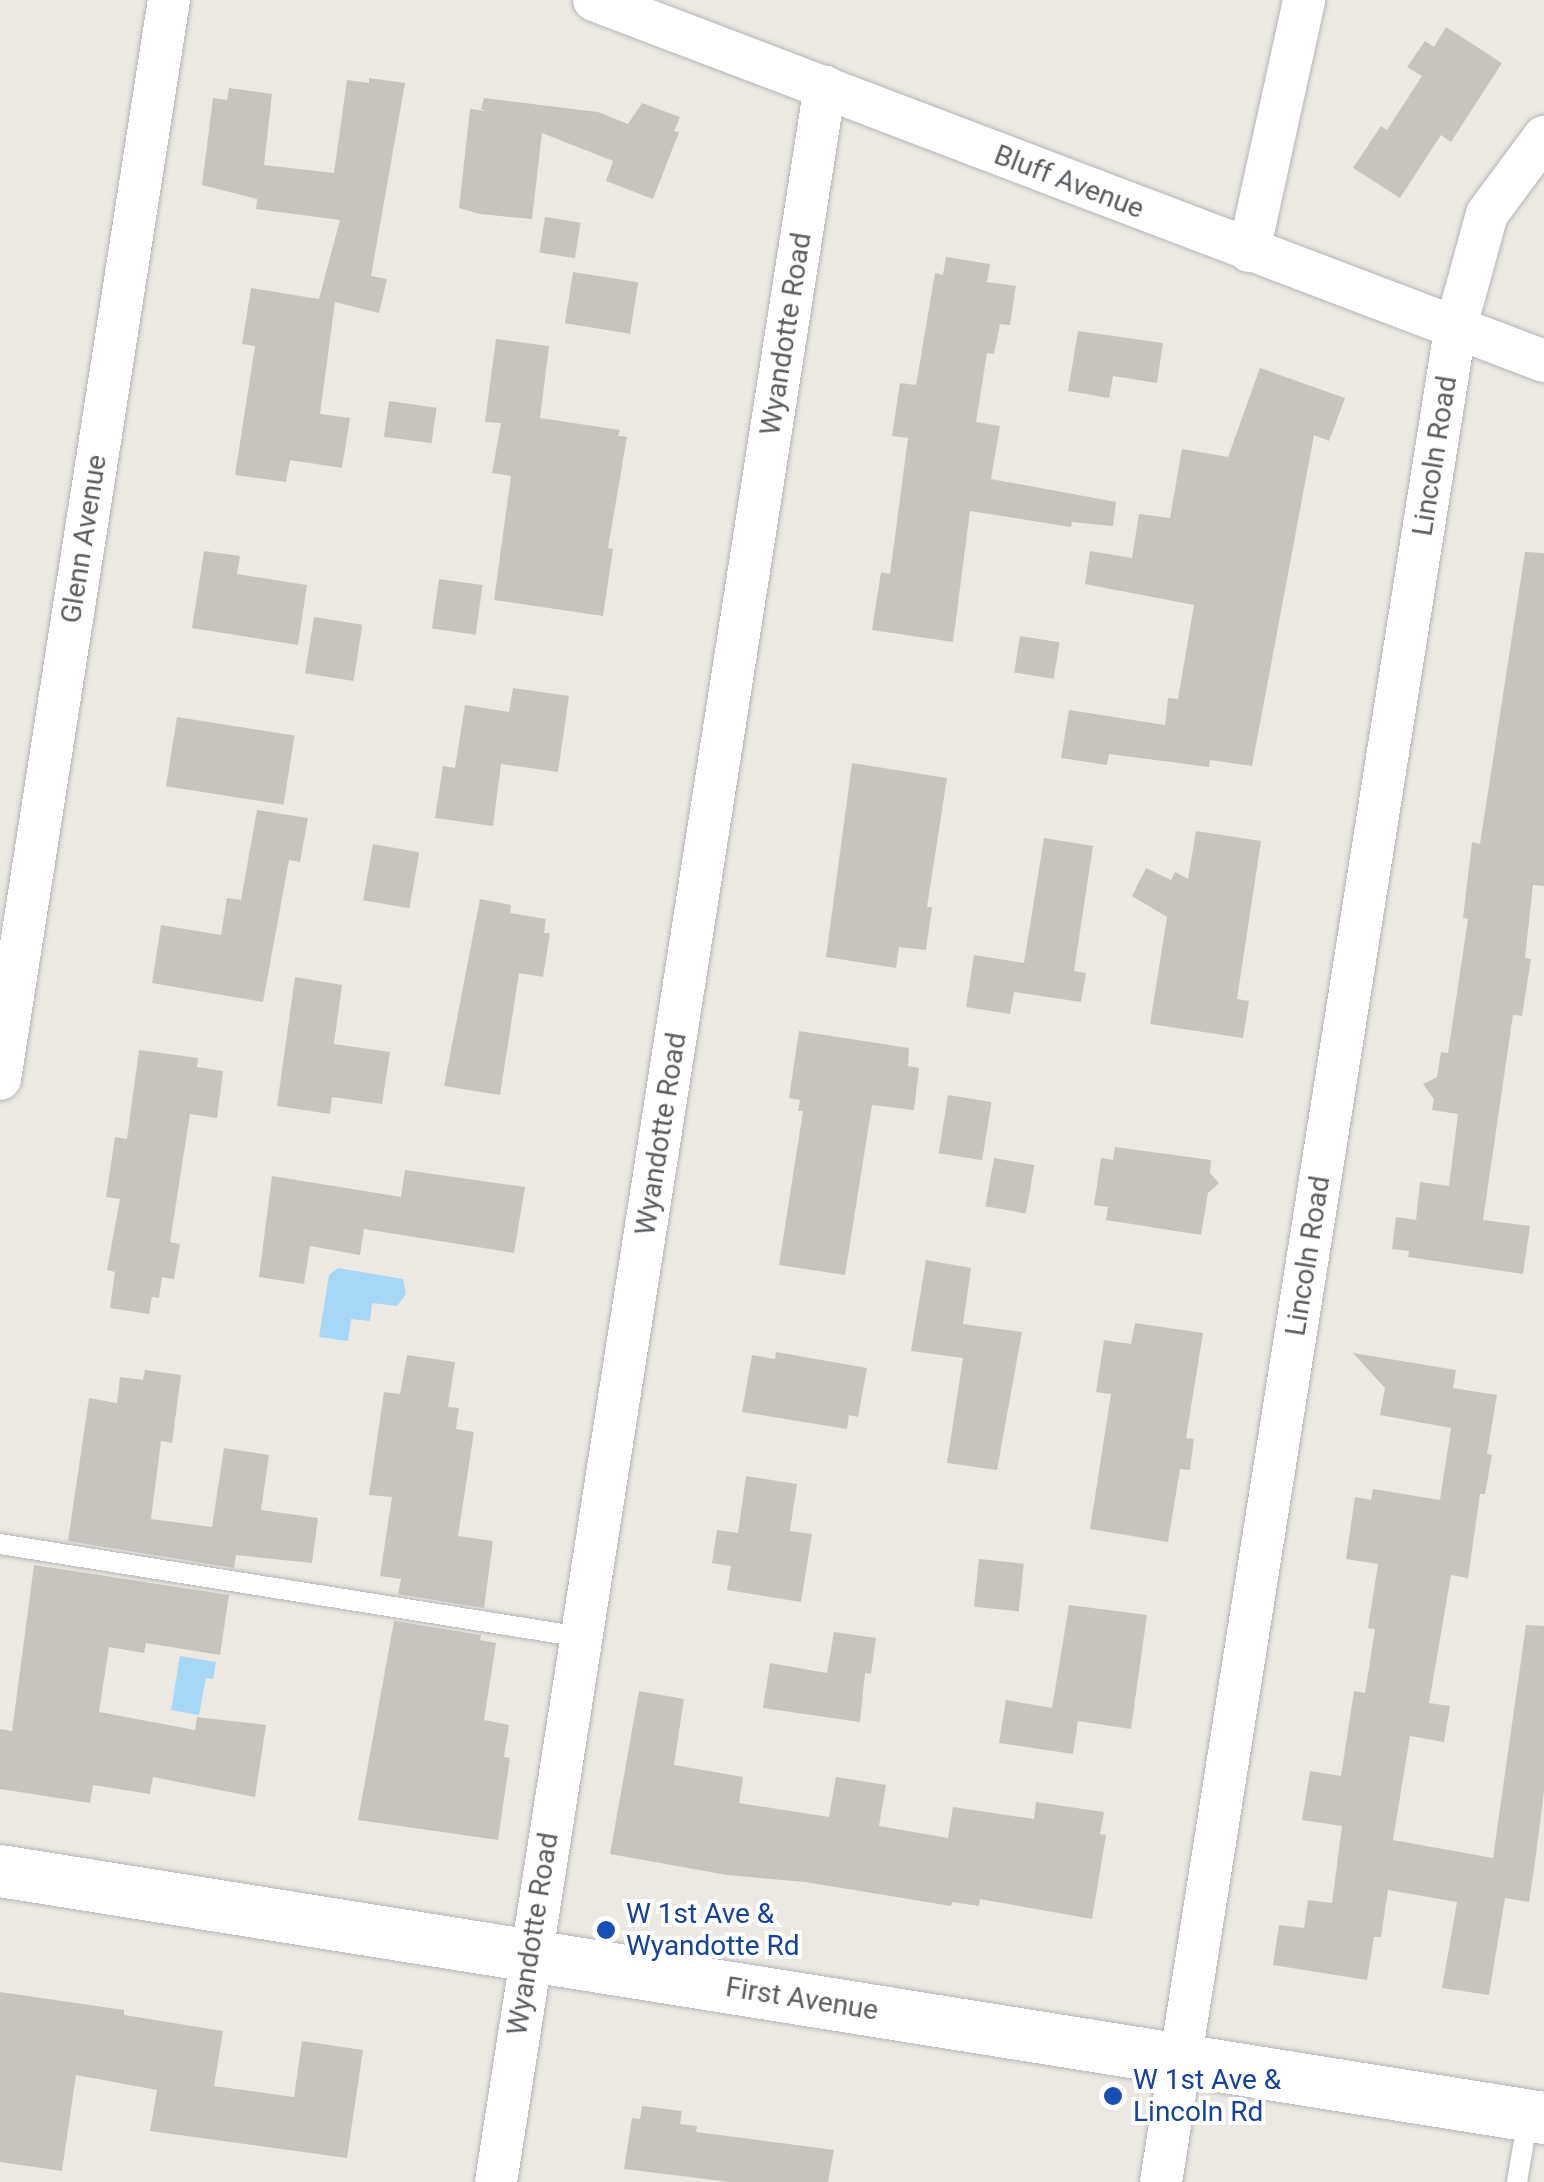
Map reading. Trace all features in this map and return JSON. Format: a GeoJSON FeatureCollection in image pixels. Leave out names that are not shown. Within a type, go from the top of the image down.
{"type":"FeatureCollection","features":[{"type":"Feature","properties":{"kind":"street","name":"Glenn Avenue"},"geometry":{"type":"LineString","coordinates":[[0,1078],[169,0]]}},
{"type":"Feature","properties":{"kind":"street","name":"Bluff Avenue"},"geometry":{"type":"LineString","coordinates":[[597,0],[1544,362]]}},
{"type":"Feature","properties":{"kind":"street"},"geometry":{"type":"LineString","coordinates":[[1249,251],[1304,0]]}},
{"type":"Feature","properties":{"kind":"street","name":"Wyandotte Road"},"geometry":{"type":"LineString","coordinates":[[496,2182],[826,87]]}},
{"type":"Feature","properties":{"kind":"street","name":"Lincoln Road"},"geometry":{"type":"LineString","coordinates":[[1161,2182],[1455,330],[1487,214],[1544,137]]}},
{"type":"Feature","properties":{"kind":"street","name":"First Avenue"},"geometry":{"type":"LineString","coordinates":[[0,1870],[1536,2117]]}},
{"type":"Feature","properties":{"kind":"lane"},"geometry":{"type":"LineString","coordinates":[[0,1544],[581,1636]]}},
{"type":"Feature","properties":{"kind":"lane"},"geometry":{"type":"LineString","coordinates":[[1517,2182],[1536,2117]]}},
{"type":"Feature","properties":{"kind":"water"},"geometry":{"type":"Polygon","coordinates":[[[338,1268],[403,1279],[406,1294],[397,1306],[372,1303],[370,1321],[351,1319],[348,1341],[319,1337],[329,1275],[338,1268]]]}},
{"type":"Feature","properties":{"kind":"water"},"geometry":{"type":"Polygon","coordinates":[[[180,1656],[216,1662],[213,1679],[206,1678],[199,1715],[171,1710],[180,1656]]]}},
{"type":"Feature","properties":{"kind":"building"},"geometry":{"type":"Polygon","coordinates":[[[1446,27],[1502,63],[1451,142],[1441,135],[1400,198],[1353,168],[1381,126],[1387,130],[1422,76],[1407,67],[1425,41],[1434,47],[1446,27]]]}},
{"type":"Feature","properties":{"kind":"building"},"geometry":{"type":"Polygon","coordinates":[[[369,78],[405,83],[371,276],[387,279],[379,313],[335,302],[320,414],[350,418],[342,468],[290,460],[286,482],[235,475],[255,346],[242,344],[251,288],[331,301],[319,299],[340,220],[256,209],[257,199],[202,185],[213,98],[227,100],[229,88],[272,94],[264,165],[334,173],[347,80],[369,83],[369,78]]]}},
{"type":"Feature","properties":{"kind":"building"},"geometry":{"type":"Polygon","coordinates":[[[484,98],[598,112],[628,124],[642,103],[680,117],[674,131],[679,132],[653,199],[606,181],[613,161],[542,133],[532,219],[480,214],[459,208],[470,109],[486,111],[481,109],[484,98]]]}},
{"type":"Feature","properties":{"kind":"building"},"geometry":{"type":"Polygon","coordinates":[[[545,217],[581,223],[575,258],[539,253],[545,217]]]}},
{"type":"Feature","properties":{"kind":"building"},"geometry":{"type":"Polygon","coordinates":[[[946,257],[990,264],[987,282],[1016,286],[1010,325],[1000,324],[994,354],[987,353],[976,422],[1000,426],[991,479],[1116,502],[1113,526],[1072,522],[1071,527],[970,511],[953,642],[872,630],[881,572],[890,574],[908,438],[892,436],[900,383],[916,385],[935,273],[943,275],[946,257]]]}},
{"type":"Feature","properties":{"kind":"building"},"geometry":{"type":"Polygon","coordinates":[[[573,272],[638,282],[630,334],[565,323],[573,272]]]}},
{"type":"Feature","properties":{"kind":"building"},"geometry":{"type":"Polygon","coordinates":[[[1078,331],[1163,343],[1157,383],[1113,376],[1109,398],[1068,391],[1078,331]]]}},
{"type":"Feature","properties":{"kind":"building"},"geometry":{"type":"Polygon","coordinates":[[[496,339],[549,346],[540,418],[620,430],[618,436],[627,437],[608,548],[613,549],[603,616],[494,600],[511,476],[492,473],[501,423],[485,422],[496,339]]]}},
{"type":"Feature","properties":{"kind":"building"},"geometry":{"type":"Polygon","coordinates":[[[1260,368],[1345,398],[1329,441],[1314,435],[1252,766],[1210,760],[1209,767],[1109,754],[1107,765],[1061,758],[1069,710],[1165,725],[1168,698],[1178,699],[1194,605],[1085,584],[1090,551],[1132,558],[1139,514],[1170,518],[1182,449],[1228,457],[1260,368]]]}},
{"type":"Feature","properties":{"kind":"building"},"geometry":{"type":"Polygon","coordinates":[[[389,401],[437,408],[432,443],[384,437],[389,401]]]}},
{"type":"Feature","properties":{"kind":"building"},"geometry":{"type":"Polygon","coordinates":[[[204,551],[240,556],[237,574],[307,585],[298,645],[192,628],[204,551]]]}},
{"type":"Feature","properties":{"kind":"building"},"geometry":{"type":"Polygon","coordinates":[[[1525,552],[1544,553],[1544,886],[1533,885],[1525,958],[1531,959],[1522,1016],[1513,1015],[1483,1220],[1530,1226],[1523,1274],[1408,1257],[1409,1251],[1392,1249],[1396,1217],[1416,1220],[1420,1182],[1449,1186],[1458,1114],[1432,1110],[1434,1099],[1423,1084],[1437,1077],[1441,1052],[1448,1053],[1468,919],[1463,918],[1472,842],[1480,844],[1525,552]]]}},
{"type":"Feature","properties":{"kind":"building"},"geometry":{"type":"Polygon","coordinates":[[[439,579],[483,585],[476,635],[432,629],[439,579]]]}},
{"type":"Feature","properties":{"kind":"building"},"geometry":{"type":"Polygon","coordinates":[[[314,617],[362,625],[353,681],[305,673],[314,617]]]}},
{"type":"Feature","properties":{"kind":"building"},"geometry":{"type":"Polygon","coordinates":[[[1020,636],[1060,642],[1054,679],[1014,673],[1020,636]]]}},
{"type":"Feature","properties":{"kind":"building"},"geometry":{"type":"Polygon","coordinates":[[[513,688],[569,696],[558,772],[501,764],[493,826],[435,818],[443,766],[455,768],[465,705],[509,712],[513,688]]]}},
{"type":"Feature","properties":{"kind":"building"},"geometry":{"type":"Polygon","coordinates":[[[177,717],[295,736],[284,805],[166,786],[177,717]]]}},
{"type":"Feature","properties":{"kind":"building"},"geometry":{"type":"Polygon","coordinates":[[[852,763],[947,778],[927,907],[932,907],[926,950],[899,947],[896,968],[826,957],[852,763]]]}},
{"type":"Feature","properties":{"kind":"building"},"geometry":{"type":"Polygon","coordinates":[[[257,810],[308,818],[300,862],[289,860],[263,1002],[152,983],[161,925],[221,935],[227,898],[241,900],[257,810]]]}},
{"type":"Feature","properties":{"kind":"building"},"geometry":{"type":"Polygon","coordinates":[[[1196,831],[1261,841],[1237,999],[1249,1001],[1243,1038],[1150,1024],[1167,917],[1132,896],[1146,868],[1171,880],[1175,872],[1188,879],[1196,831]]]}},
{"type":"Feature","properties":{"kind":"building"},"geometry":{"type":"Polygon","coordinates":[[[1044,838],[1093,846],[1074,971],[1086,973],[1081,1002],[1014,992],[1010,1014],[966,1007],[974,955],[1024,963],[1044,838]]]}},
{"type":"Feature","properties":{"kind":"building"},"geometry":{"type":"Polygon","coordinates":[[[373,844],[419,852],[409,908],[363,900],[373,844]]]}},
{"type":"Feature","properties":{"kind":"building"},"geometry":{"type":"Polygon","coordinates":[[[480,899],[511,905],[510,913],[546,919],[544,933],[550,933],[543,977],[519,973],[500,1095],[444,1086],[480,899]]]}},
{"type":"Feature","properties":{"kind":"building"},"geometry":{"type":"Polygon","coordinates":[[[295,977],[342,985],[334,1044],[390,1052],[382,1104],[332,1097],[330,1114],[277,1106],[295,977]]]}},
{"type":"Feature","properties":{"kind":"building"},"geometry":{"type":"Polygon","coordinates":[[[799,1031],[909,1048],[908,1066],[919,1068],[914,1110],[872,1105],[845,1275],[779,1265],[803,1111],[798,1111],[800,1100],[789,1098],[799,1031]]]}},
{"type":"Feature","properties":{"kind":"building"},"geometry":{"type":"Polygon","coordinates":[[[139,1050],[198,1058],[197,1067],[223,1071],[217,1118],[190,1114],[170,1242],[180,1244],[174,1279],[162,1277],[159,1298],[152,1297],[149,1314],[110,1308],[115,1272],[107,1270],[120,1199],[106,1197],[115,1137],[127,1139],[139,1050]]]}},
{"type":"Feature","properties":{"kind":"building"},"geometry":{"type":"Polygon","coordinates":[[[948,1095],[991,1102],[982,1160],[939,1153],[948,1095]]]}},
{"type":"Feature","properties":{"kind":"building"},"geometry":{"type":"Polygon","coordinates":[[[1115,1147],[1211,1160],[1210,1173],[1219,1183],[1208,1193],[1201,1235],[1106,1220],[1108,1207],[1094,1205],[1101,1158],[1113,1160],[1115,1147]]]}},
{"type":"Feature","properties":{"kind":"building"},"geometry":{"type":"Polygon","coordinates":[[[994,1158],[1034,1165],[1026,1213],[985,1206],[994,1158]]]}},
{"type":"Feature","properties":{"kind":"building"},"geometry":{"type":"Polygon","coordinates":[[[405,1170],[525,1187],[514,1253],[364,1229],[360,1255],[310,1246],[304,1284],[259,1277],[272,1176],[401,1197],[405,1170]]]}},
{"type":"Feature","properties":{"kind":"building"},"geometry":{"type":"Polygon","coordinates":[[[926,1260],[971,1268],[963,1324],[1022,1332],[997,1470],[947,1463],[963,1358],[911,1351],[926,1260]]]}},
{"type":"Feature","properties":{"kind":"building"},"geometry":{"type":"Polygon","coordinates":[[[1135,1323],[1203,1333],[1186,1438],[1194,1439],[1190,1470],[1180,1469],[1168,1542],[1090,1529],[1111,1394],[1096,1392],[1104,1340],[1131,1344],[1135,1323]]]}},
{"type":"Feature","properties":{"kind":"building"},"geometry":{"type":"Polygon","coordinates":[[[776,1352],[867,1368],[858,1417],[849,1415],[847,1429],[742,1412],[752,1355],[775,1359],[776,1352]]]}},
{"type":"Feature","properties":{"kind":"building"},"geometry":{"type":"Polygon","coordinates":[[[1353,1353],[1456,1370],[1453,1388],[1497,1395],[1487,1454],[1492,1455],[1485,1494],[1480,1494],[1468,1578],[1451,1575],[1429,1703],[1450,1706],[1444,1742],[1410,1736],[1393,1840],[1493,1858],[1526,1625],[1544,1626],[1544,1792],[1535,1862],[1529,1902],[1505,1898],[1489,1995],[1442,1988],[1457,1902],[1388,1890],[1381,1937],[1374,1937],[1367,1980],[1273,1965],[1279,1925],[1304,1928],[1308,1900],[1332,1903],[1342,1826],[1302,1820],[1310,1771],[1341,1776],[1354,1691],[1365,1693],[1375,1629],[1368,1628],[1378,1564],[1346,1559],[1355,1497],[1371,1500],[1373,1489],[1440,1500],[1451,1428],[1380,1415],[1385,1388],[1353,1353]]]}},
{"type":"Feature","properties":{"kind":"building"},"geometry":{"type":"Polygon","coordinates":[[[407,1355],[455,1362],[448,1407],[459,1408],[456,1429],[474,1432],[458,1536],[493,1541],[484,1608],[398,1594],[401,1579],[380,1576],[392,1497],[369,1495],[384,1392],[400,1394],[407,1355]]]}},
{"type":"Feature","properties":{"kind":"building"},"geometry":{"type":"Polygon","coordinates":[[[145,1370],[181,1375],[172,1443],[161,1441],[151,1519],[212,1527],[224,1448],[269,1455],[261,1510],[318,1518],[312,1563],[236,1555],[234,1568],[68,1541],[89,1398],[117,1403],[120,1377],[143,1380],[145,1370]]]}},
{"type":"Feature","properties":{"kind":"building"},"geometry":{"type":"Polygon","coordinates":[[[746,1476],[797,1484],[790,1531],[812,1534],[801,1602],[727,1590],[731,1566],[712,1563],[717,1530],[738,1533],[746,1476]]]}},
{"type":"Feature","properties":{"kind":"building"},"geometry":{"type":"Polygon","coordinates":[[[979,1559],[1024,1564],[1019,1611],[974,1607],[979,1559]]]}},
{"type":"Feature","properties":{"kind":"building"},"geometry":{"type":"Polygon","coordinates":[[[34,1565],[229,1595],[220,1655],[146,1643],[144,1653],[109,1647],[99,1712],[195,1730],[197,1717],[266,1725],[255,1797],[153,1777],[150,1794],[93,1785],[90,1803],[0,1789],[0,1729],[12,1731],[34,1565]]]}},
{"type":"Feature","properties":{"kind":"building"},"geometry":{"type":"Polygon","coordinates":[[[1069,1605],[1147,1615],[1131,1729],[1078,1721],[1073,1754],[999,1743],[1006,1700],[1052,1708],[1069,1605]]]}},
{"type":"Feature","properties":{"kind":"building"},"geometry":{"type":"Polygon","coordinates":[[[394,1621],[481,1635],[480,1640],[496,1643],[484,1720],[509,1725],[504,1757],[510,1758],[498,1840],[358,1820],[394,1621]]]}},
{"type":"Feature","properties":{"kind":"building"},"geometry":{"type":"Polygon","coordinates":[[[834,1632],[876,1638],[871,1674],[865,1673],[860,1722],[763,1708],[770,1663],[827,1673],[834,1632]]]}},
{"type":"Feature","properties":{"kind":"building"},"geometry":{"type":"Polygon","coordinates":[[[639,1691],[684,1699],[674,1765],[743,1777],[739,1803],[829,1817],[836,1777],[886,1785],[879,1826],[948,1838],[953,1807],[1034,1819],[1036,1802],[1104,1812],[1100,1834],[1106,1835],[1092,1919],[980,1899],[979,1906],[952,1902],[951,1906],[805,1882],[727,1875],[610,1854],[639,1691]]]}},
{"type":"Feature","properties":{"kind":"building"},"geometry":{"type":"Polygon","coordinates":[[[0,1992],[124,2010],[124,2015],[223,2031],[214,2086],[294,2097],[302,2041],[363,2050],[347,2158],[150,2131],[157,2090],[76,2075],[62,2171],[0,2162],[0,1992]]]}},
{"type":"Feature","properties":{"kind":"building"},"geometry":{"type":"Polygon","coordinates":[[[642,2106],[682,2111],[680,2124],[697,2126],[696,2132],[834,2150],[828,2182],[730,2182],[624,2169],[632,2118],[640,2119],[642,2106]]]}},
{"type":"Feature","properties":{"kind":"place","name":"W 1st Ave & Wyandotte Rd"},"geometry":{"type":"Point","coordinates":[606,1930]}},
{"type":"Feature","properties":{"kind":"place","name":"W 1st Ave & Lincoln Rd"},"geometry":{"type":"Point","coordinates":[1113,2096]}}]}
